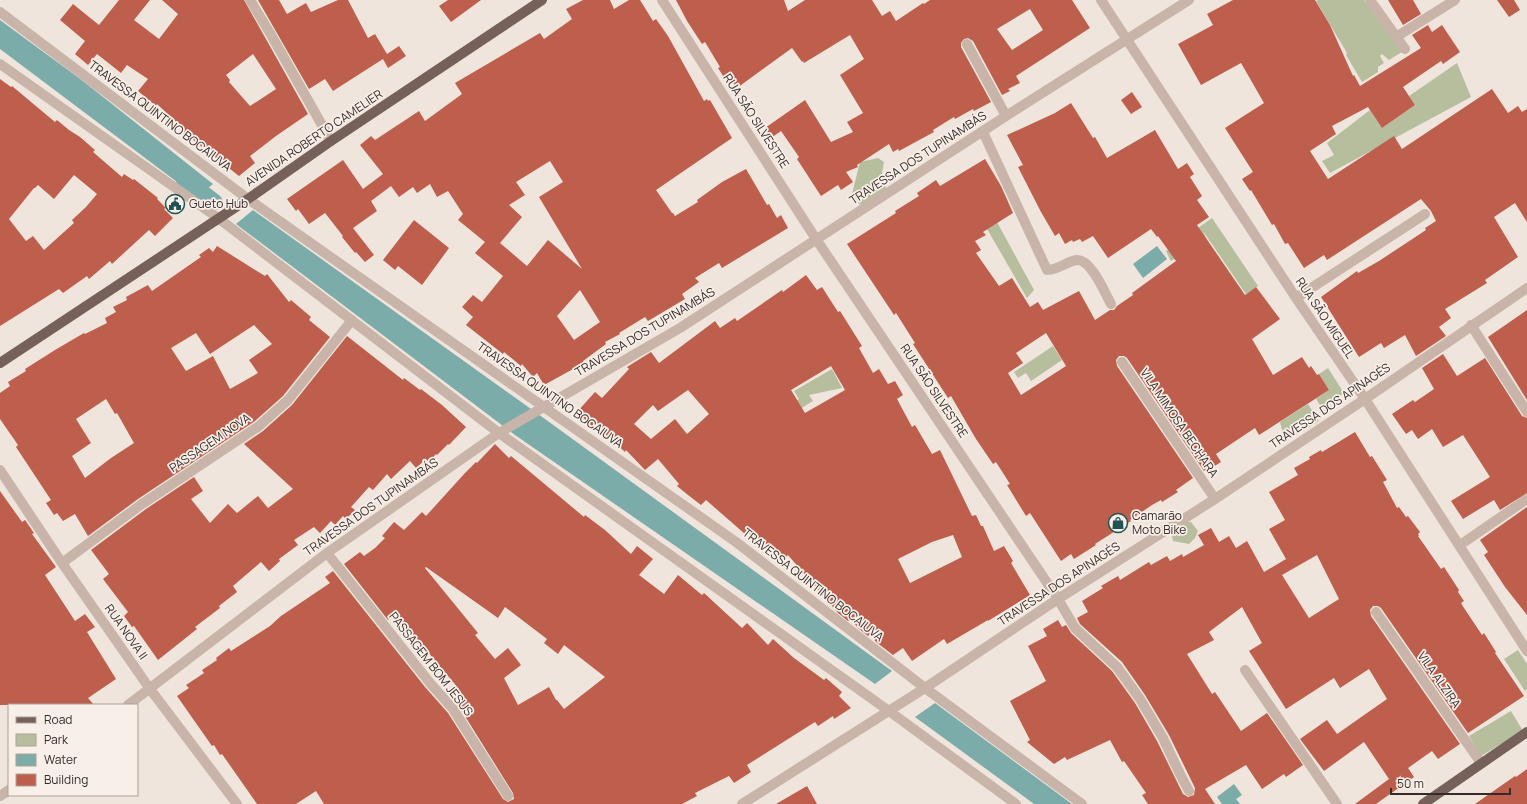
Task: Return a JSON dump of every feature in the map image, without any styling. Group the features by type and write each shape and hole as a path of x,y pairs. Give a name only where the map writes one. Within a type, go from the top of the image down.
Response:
{"main road":[{"name":"AVENIDA ROBERTO CAMELIER","path":"0,363 542,0"},
{"path":"1423,804 1527,732"}],"street":[{"path":"250,0 331,141"},
{"name":"RUA SÃO SILVESTRE","path":"662,0 816,239 1058,599 1075,628 1117,667 1140,700 1163,738 1189,791"},
{"name":"RUA SÃO MIGUEL","path":"1101,0 1296,298 1365,399 1460,545 1527,652"},
{"name":"TRAVESSA DOS TUPINAMBÁS","path":"129,704 150,690 327,553 499,434 544,406 680,328 1006,116 1189,0"},
{"path":"1370,0 1405,49"},
{"path":"1396,37 1455,0"},
{"name":"TRAVESSA QUINTINO BOCAIUVA","path":"0,12 248,198 736,542 925,688 1082,804"},
{"path":"967,44 1006,116"},
{"path":"0,64 218,218 499,434 889,710 1016,804"},
{"path":"983,132 1047,270 1054,270 1077,260 1083,261 1090,266 1111,304"},
{"path":"1296,298 1426,214"},
{"name":"TRAVESSA DOS APINAGÉS","path":"742,804 925,688 1058,599 1215,499 1527,288"},
{"name":"PASSAGEM NOVA","path":"62,563 142,504 259,426 288,400 352,320"},
{"path":"1471,325 1527,412"},
{"name":"VILA MIMOSA BECHARA","path":"1122,362 1215,499"},
{"name":"RUA NOVA II","path":"0,470 150,690 238,804"},
{"path":"1460,545 1527,500"},
{"name":"PASSAGEM BOM JESUS","path":"327,553 453,710 508,796"},
{"name":"VILA ALZIRA","path":"1376,612 1481,763"},
{"path":"1245,670 1337,804"}],"green space":[{"path":"1364,0 1402,52 1389,60 1382,54 1380,56 1384,63 1378,67 1378,72 1362,82 1346,55 1347,53 1316,1"},
{"path":"1457,63 1471,97 1330,173 1322,161 1334,155 1327,143 1370,110 1382,128 1415,105 1409,96"},
{"path":"878,158 884,162 882,179 883,183 891,194 865,206 859,204 852,194 860,162"},
{"path":"957,177 991,211 1034,290 1027,298"},
{"path":"1212,218 1258,286 1246,294 1203,231 1207,240 1171,261 1166,251"},
{"path":"1053,346 1062,360 1031,381 1026,373 1018,378 1014,372"},
{"path":"1328,368 1344,393 1322,408 1316,399 1329,390 1319,374"},
{"path":"832,369 842,388 809,395 813,401 792,414 788,406 799,399 794,391"},
{"path":"1308,404 1319,421 1292,437 1283,434 1280,422"},
{"path":"1181,521 1191,522 1198,531 1195,538 1189,544 1173,541 1171,531"},
{"path":"1518,650 1527,664 1527,689 1525,691 1504,659"},
{"path":"1511,711 1523,731 1481,756 1469,736"}],"water":[{"path":"0,20 83,81 213,184 197,197 0,49"},
{"path":"253,210 545,419 892,671 875,684 515,435 236,224"},
{"path":"1157,246 1167,259 1143,278 1133,264"},
{"path":"935,703 1072,804 1034,804 915,717"},
{"path":"1234,784 1242,795 1236,799 1240,804 1222,804 1217,797"}],"building":[{"path":"119,0 150,0 134,20 159,39 178,14 162,0 244,0 308,114 250,156 255,163 239,176 182,131 184,129 157,104 156,106 138,91 148,79 127,65 121,73 97,54 88,65 75,54 85,41 60,20 73,4 99,25","holes":["253,54 276,89 250,106 229,82 230,80 226,75"]},
{"path":"258,0 279,0 287,14 306,3 311,12 338,0 348,0 368,38 375,34 387,54 399,46 406,56 388,68 383,59 333,91 325,79 309,89"},
{"path":"448,0 481,0 451,22 439,6"},
{"path":"583,0 610,0 614,9 629,0 640,0 653,21 656,19 668,36 704,101 707,99 708,101 710,100 732,138 656,190 675,216 698,202 697,200 722,182 746,169 767,205 769,204 777,218 781,215 788,228 722,268 719,263 695,278 699,282 682,294 685,299 648,321 645,317 605,342 606,344 583,361 584,363 544,385 537,373 533,377 522,364 521,366 504,352 503,354 466,325 473,317 462,307 473,295 482,302 503,276 475,253 485,242 458,220 463,214 448,191 437,197 430,184 417,193 413,187 399,197 391,186 371,201 377,211 353,228 374,255 365,262 356,252 355,253 325,213 309,224 298,209 296,211 287,199 343,160 363,189 383,174 360,145 371,136 375,140 419,111 425,121 462,94 455,83 540,33 544,39 572,19 566,9","holes":["550,161 563,182 539,197 582,269 548,240 527,266 500,243 522,217 509,205 525,195 516,182","580,290 600,322 574,340 557,316"]},
{"path":"676,0 784,0 788,11 805,0 872,0 882,16 890,11 896,21 930,0 1072,0 1090,28 1016,76 1020,83 1008,89 1010,91 1002,95 973,41 968,38 964,39 961,43 961,47 991,102 974,111 973,109 955,119 954,117 933,130 934,132 899,151 898,149 893,152 889,144 857,165 858,167 846,172 853,182 841,190 838,185 821,196 797,159 799,157 781,131 771,138 765,128 805,100 831,142 853,132 847,122 863,113 840,75 864,59 850,35 804,63 792,48 737,88 731,80 727,82 705,42 702,44 687,21","holes":["1030,9 1043,30 1012,50 997,29"]},
{"path":"1233,0 1315,0 1330,25 1353,76 1354,75 1360,86 1421,48 1412,35 1428,25 1432,32 1442,25 1460,52 1443,64 1441,61 1403,87 1415,105 1382,128 1368,107 1332,126 1336,134 1310,151 1328,179 1394,136 1402,149 1492,89 1508,113 1518,106 1522,112 1527,109 1527,222 1515,203 1494,217 1518,257 1485,280 1487,283 1445,309 1451,318 1439,327 1446,336 1416,356 1405,335 1384,348 1381,343 1359,357 1321,297 1357,271 1358,273 1379,261 1426,230 1425,228 1436,221 1431,211 1421,199 1327,260 1324,255 1304,268 1288,243 1285,244 1274,224 1272,225 1251,190 1250,191 1242,179 1253,172 1225,128 1264,103 1241,63 1201,85 1178,44 1213,25 1207,14"},
{"path":"1388,0 1413,0 1421,14 1403,25"},
{"path":"1497,0 1514,0 1520,10 1509,17"},
{"path":"0,79 11,87 12,86 55,122 57,120 80,137 95,150 93,152 122,177 124,174 133,180 134,179 158,198 157,199 166,208 164,209 173,218 155,236 149,230 112,264 110,261 89,279 87,276 63,293 59,289 0,326","holes":["74,175 97,194 72,220 74,223 44,250 33,236 26,241 9,219 38,185 54,199"]},
{"path":"1132,92 1142,107 1131,114 1121,100"},
{"path":"1071,103 1093,138 1095,137 1107,158 1155,130 1178,169 1187,163 1194,174 1190,177 1202,196 1197,200 1209,217 1197,225 1245,295 1256,287 1280,319 1252,339 1273,375 1302,357 1309,368 1311,366 1317,375 1319,374 1329,390 1259,435 1255,428 1216,454 1221,462 1204,471 1127,358 1124,356 1119,356 1116,360 1117,366 1193,478 1176,490 1178,492 1162,502 1161,500 1152,505 1130,520 1131,521 1074,559 1071,554 1061,561 1030,513 1026,516 1007,485 1010,484 996,462 993,464 976,439 951,396 948,398 913,344 915,343 896,313 894,315 847,244 896,213 895,211 919,196 917,193 936,180 940,186 985,159 1001,186 1013,213 983,232 986,235 975,241 981,250 976,253 999,286 1012,278 1030,307 1038,302 1043,310 1079,291 1095,320 1110,310 1114,310 1117,306 1133,295 1132,293 1176,261 1158,236 1157,237 1151,229 1108,258 1093,236 1082,242 1080,239 1073,242 1072,240 1065,244 1059,233 1055,236 1018,167 1023,165 1007,135 1055,113","holes":["1046,333 1066,366 1021,395 1008,373 1023,363 1016,353"]},
{"path":"414,220 449,248 422,285 398,266 395,270 383,260"},
{"path":"217,246 265,276 267,274 289,302 291,300 311,317 309,320 330,337 283,396 255,421 138,499 88,536 75,514 63,521 57,513 54,515 46,503 51,500 16,447 18,445 0,419 0,393 10,386 8,382 26,371 25,369 84,333 85,334 107,323 105,318 116,312 113,307 127,300 126,297 148,285 152,291 201,257 199,255 209,248 213,252","holes":["254,325 272,344 249,360 258,373 230,389 213,356 186,371 171,348 196,333 210,354","106,399 115,414 117,413 134,443 85,478 72,456 91,443 76,419"]},
{"path":"806,275 817,290 822,287 838,312 840,311 862,346 859,348 873,373 879,369 888,384 895,381 903,395 897,399 912,427 915,425 932,454 940,450 972,516 976,515 981,526 983,526 994,551 1004,546 1013,561 1011,563 1030,595 947,644 944,639 912,661 903,648 893,655 876,642 870,634 868,636 858,628 851,619 848,621 838,613 788,555 779,563 747,532 745,534 706,500 701,505 677,486 679,484 658,459 645,470 626,450 625,452 595,425 593,427 577,412 595,392 602,398 629,369 627,367 651,352 659,363 715,321 720,328 735,318 737,321 782,290 783,292","holes":["831,366 845,390 805,413 791,390","688,390 709,414 687,434 675,419 651,439 634,424 653,405 658,411","953,535 962,557 910,583 898,559 932,542"]},
{"path":"1527,310 1527,400 1488,337"},
{"path":"347,336 403,380 404,378 442,405 466,427 449,445 448,444 437,455 436,454 429,462 426,459 416,468 410,461 391,479 387,474 373,490 369,487 351,507 355,510 346,519 343,516 335,525 331,521 320,533 314,527 294,540 298,545 279,559 280,561 269,571 261,562 233,586 237,592 219,606 220,608 195,627 197,629 158,660 134,626 132,627 124,616 128,612 103,579 109,574 91,550 146,509 194,477 203,491 191,499 210,523 228,504 237,513 258,496 268,508 293,489 244,444 263,431 292,405"},
{"path":"1443,354 1457,376 1485,358 1522,416 1527,418 1527,493 1500,510 1494,500 1463,519 1451,501 1490,477 1463,435 1443,447 1432,429 1418,439 1412,430 1406,434 1392,414 1413,400 1415,402 1434,389 1422,368"},
{"path":"1355,432 1370,457 1372,456 1387,480 1383,482 1397,508 1399,507 1406,517 1408,516 1420,532 1418,536 1441,569 1444,567 1459,590 1458,592 1464,601 1461,603 1464,608 1482,635 1484,633 1496,652 1495,653 1524,696 1468,733 1381,608 1378,606 1373,606 1370,610 1371,616 1460,744 1438,759 1432,751 1408,768 1414,777 1376,804 1355,804 1389,779 1364,742 1324,771 1300,739 1327,720 1337,734 1387,699 1369,669 1340,688 1334,678 1286,709 1249,651 1262,643 1242,607 1209,632 1214,640 1187,654 1212,694 1215,692 1241,731 1267,713 1303,765 1286,777 1284,774 1262,789 1246,765 1205,789 1215,804 1148,804 1142,795 1146,793 1124,761 1122,762 1110,740 1067,760 1065,757 1054,764 1027,742 1030,740 1010,701 1046,681 1028,646 1047,636 1043,629 1058,620 1062,627 1066,625 1071,633 1112,671 1135,703 1157,741 1183,794 1188,797 1194,795 1195,788 1169,735 1145,695 1122,662 1080,624 1077,618 1088,612 1082,601 1103,588 1101,586 1118,576 1120,580 1149,562 1151,565 1167,556 1170,561 1182,554 1183,557 1204,545 1198,535 1211,528 1219,542 1229,536 1236,548 1247,541 1264,572 1286,559 1269,529 1285,520 1269,492 1298,475 1294,468 1310,459 1309,457 1321,450 1322,452","holes":["1317,555 1339,599 1309,618 1282,575"]},
{"path":"495,444 509,458 511,456 584,517 585,515 605,530 631,554 637,546 653,559 639,575 664,594 678,575 702,595 704,593 742,628 747,623 768,645 773,639 794,658 824,680 826,678 842,692 839,696 851,708 834,719 833,716 818,726 815,722 747,765 751,772 734,783 729,776 695,793 697,796 682,804 324,804 316,791 296,804 257,804 222,754 220,755 214,745 212,746 177,696 189,688 186,685 204,673 202,670 217,660 216,658 229,648 231,651 270,626 281,616 330,583 325,577 333,571 425,687 448,713 503,799 508,802 514,799 513,793 458,705 450,695 459,689 396,614 388,620 344,564 360,552 364,556 375,548 385,538 382,536 394,522 404,530 422,512 426,516 465,473 476,462 477,463","holes":["426,567 498,618 505,607 547,639 544,643 558,654 564,645 605,677 564,709 556,700 549,687 518,705 504,678 521,665 508,648 495,659 475,635 478,633 425,568"]},
{"path":"0,491 22,522 25,520 34,533 32,534 56,567 45,575 75,621 85,614 95,627 87,632 116,679 88,698 93,704 0,705"},
{"path":"1527,507 1527,615 1505,587 1484,555 1488,552 1480,540"},
{"path":"1527,769 1527,804 1475,804 1515,776 1516,777"},
{"path":"807,786 817,804 776,804"}],"waterway":[{"path":"184,179 214,202"}],"place":[{"name":"Gueto Hub","path":"175,204"},
{"name":"Camarão Moto Bike","path":"1118,523"}]}
